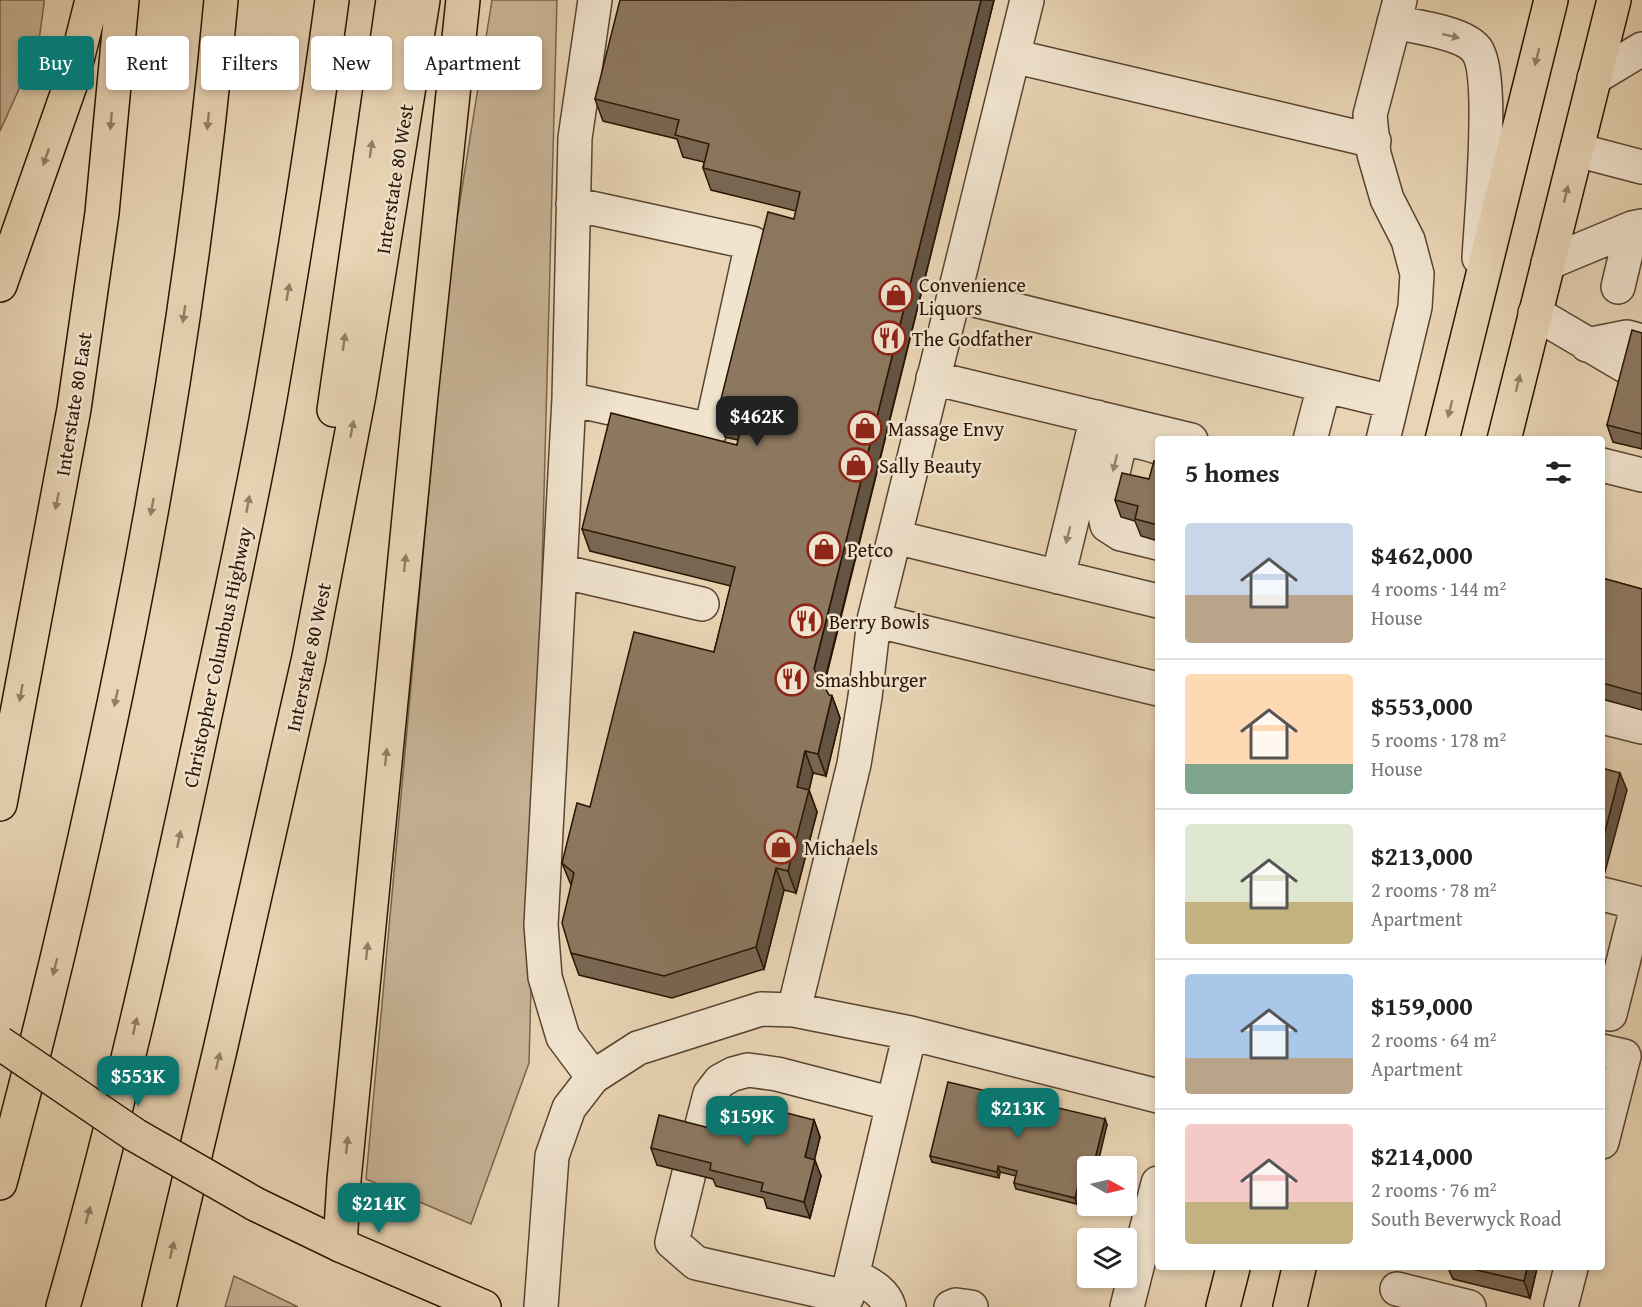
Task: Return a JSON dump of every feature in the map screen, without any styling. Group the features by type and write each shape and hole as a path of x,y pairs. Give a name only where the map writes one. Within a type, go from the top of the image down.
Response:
{"main road":[{"path":"0,285 72,80 92,0"},
{"name":"Interstate 80 East","path":"0,804 74,409 102,213 122,0"},
{"path":"0,1183 69,910 127,647 171,402 194,250 220,0"},
{"name":"Christopher Columbus Highway","path":"63,1307 122,1084 159,929 219,652 269,401 309,164 332,0"},
{"path":"241,959 334,406 393,0"},
{"name":"Interstate 80 West","path":"159,1307 241,959 311,646 359,395 423,0"},
{"path":"340,1245 345,1168 420,406 463,0"},
{"path":"1443,436 1551,0"},
{"path":"1505,436 1614,0"},
{"path":"0,1043 135,1135 255,1204 340,1245 484,1307"},
{"path":"1222,1307 1232,1270"},
{"path":"1290,1307 1299,1270"}],"street":[{"path":"593,1077 563,1038 545,977 541,925 568,399 575,138 595,0"},
{"path":"794,1010 854,764 874,620 1027,0"},
{"path":"1384,436 1415,307 1418,274 1408,240 1388,199 1374,154 1370,115 1397,11 1462,38 1476,50 1483,74 1486,136 1476,304"},
{"path":"1594,78 1642,49"},
{"path":"1013,56 1374,141"},
{"path":"1577,150 1642,167"},
{"path":"568,399 711,430 752,243 573,204"},
{"path":"1548,263 1637,227"},
{"path":"1618,286 1637,227"},
{"path":"954,295 1392,402"},
{"path":"1535,313 1587,345 1627,337 1637,356"},
{"path":"933,378 1175,436"},
{"path":"1311,436 1324,386"},
{"path":"1058,577 1097,417"},
{"path":"1155,446 1134,441 1126,442 1119,447 1104,511 1107,525 1121,534 1155,542"},
{"path":"1605,466 1642,475"},
{"path":"895,537 1155,600"},
{"path":"560,571 702,604"},
{"path":"874,620 1155,688"},
{"path":"1605,718 1642,727"},
{"path":"1605,895 1638,903 1610,1014 1605,1013"},
{"path":"541,1307 552,1156 568,1108 593,1077 638,1048 761,1009 794,1010 910,1034 1155,1095"},
{"path":"690,1173 672,1242 696,1263 847,1297 910,1034"},
{"path":"1605,1052 1624,1056 1605,1130"},
{"path":"698,1140 710,1095 720,1081 748,1070 777,1074 893,1104"},
{"path":"1127,1307 1155,1195"},
{"path":"1561,1307 1570,1270"},
{"path":"853,1275 881,1293 887,1299 889,1307"},
{"path":"1397,1288 1469,1307"},
{"path":"951,1307 956,1305 970,1307"}],"shaded area":[{"path":"0,0 44,0 40,36 18,36 19,90 0,131"},
{"path":"492,0 557,0 529,1063 471,1224 366,1179 449,270 478,90 542,90 542,36 486,36"},
{"path":"234,1276 298,1307 225,1307"}],"building":[{"path":"620,0 981,0 814,669 829,695 832,696 818,754 805,751 797,787 809,790 788,871 776,868 756,947 664,976 571,953 562,923 574,873 562,863 577,803 590,807 634,632 714,652 735,567 582,529 611,413 737,445 742,421 717,415 768,212 794,219 800,192 703,168 709,144 675,135 679,120 595,99"},
{"path":"1632,330 1642,333 1642,434 1607,425"},
{"path":"1155,461 1155,524 1135,519 1138,506 1115,500 1122,473 1149,479"},
{"path":"1605,579 1642,589 1642,694 1605,684"},
{"path":"1605,769 1620,773 1605,831"},
{"path":"948,1082 1105,1119 1096,1156 1077,1156 1075,1198 1014,1183 1017,1171 998,1166 997,1172 930,1156"},
{"path":"729,1098 814,1120 805,1157 815,1160 804,1202 761,1191 763,1183 710,1170 711,1163 651,1148 659,1115 721,1131"},
{"path":"1477,1270 1527,1270 1524,1281"}],"place":[{"name":"Convenience Liquors","path":"896,295"},
{"name":"The Godfather","path":"889,338"},
{"name":"Massage Envy","path":"865,428"},
{"name":"Sally Beauty","path":"856,465"},
{"name":"Petco","path":"824,549"},
{"name":"Berry Bowls","path":"806,621"},
{"name":"Smashburger","path":"792,679"},
{"name":"Michaels","path":"781,847"}]}
